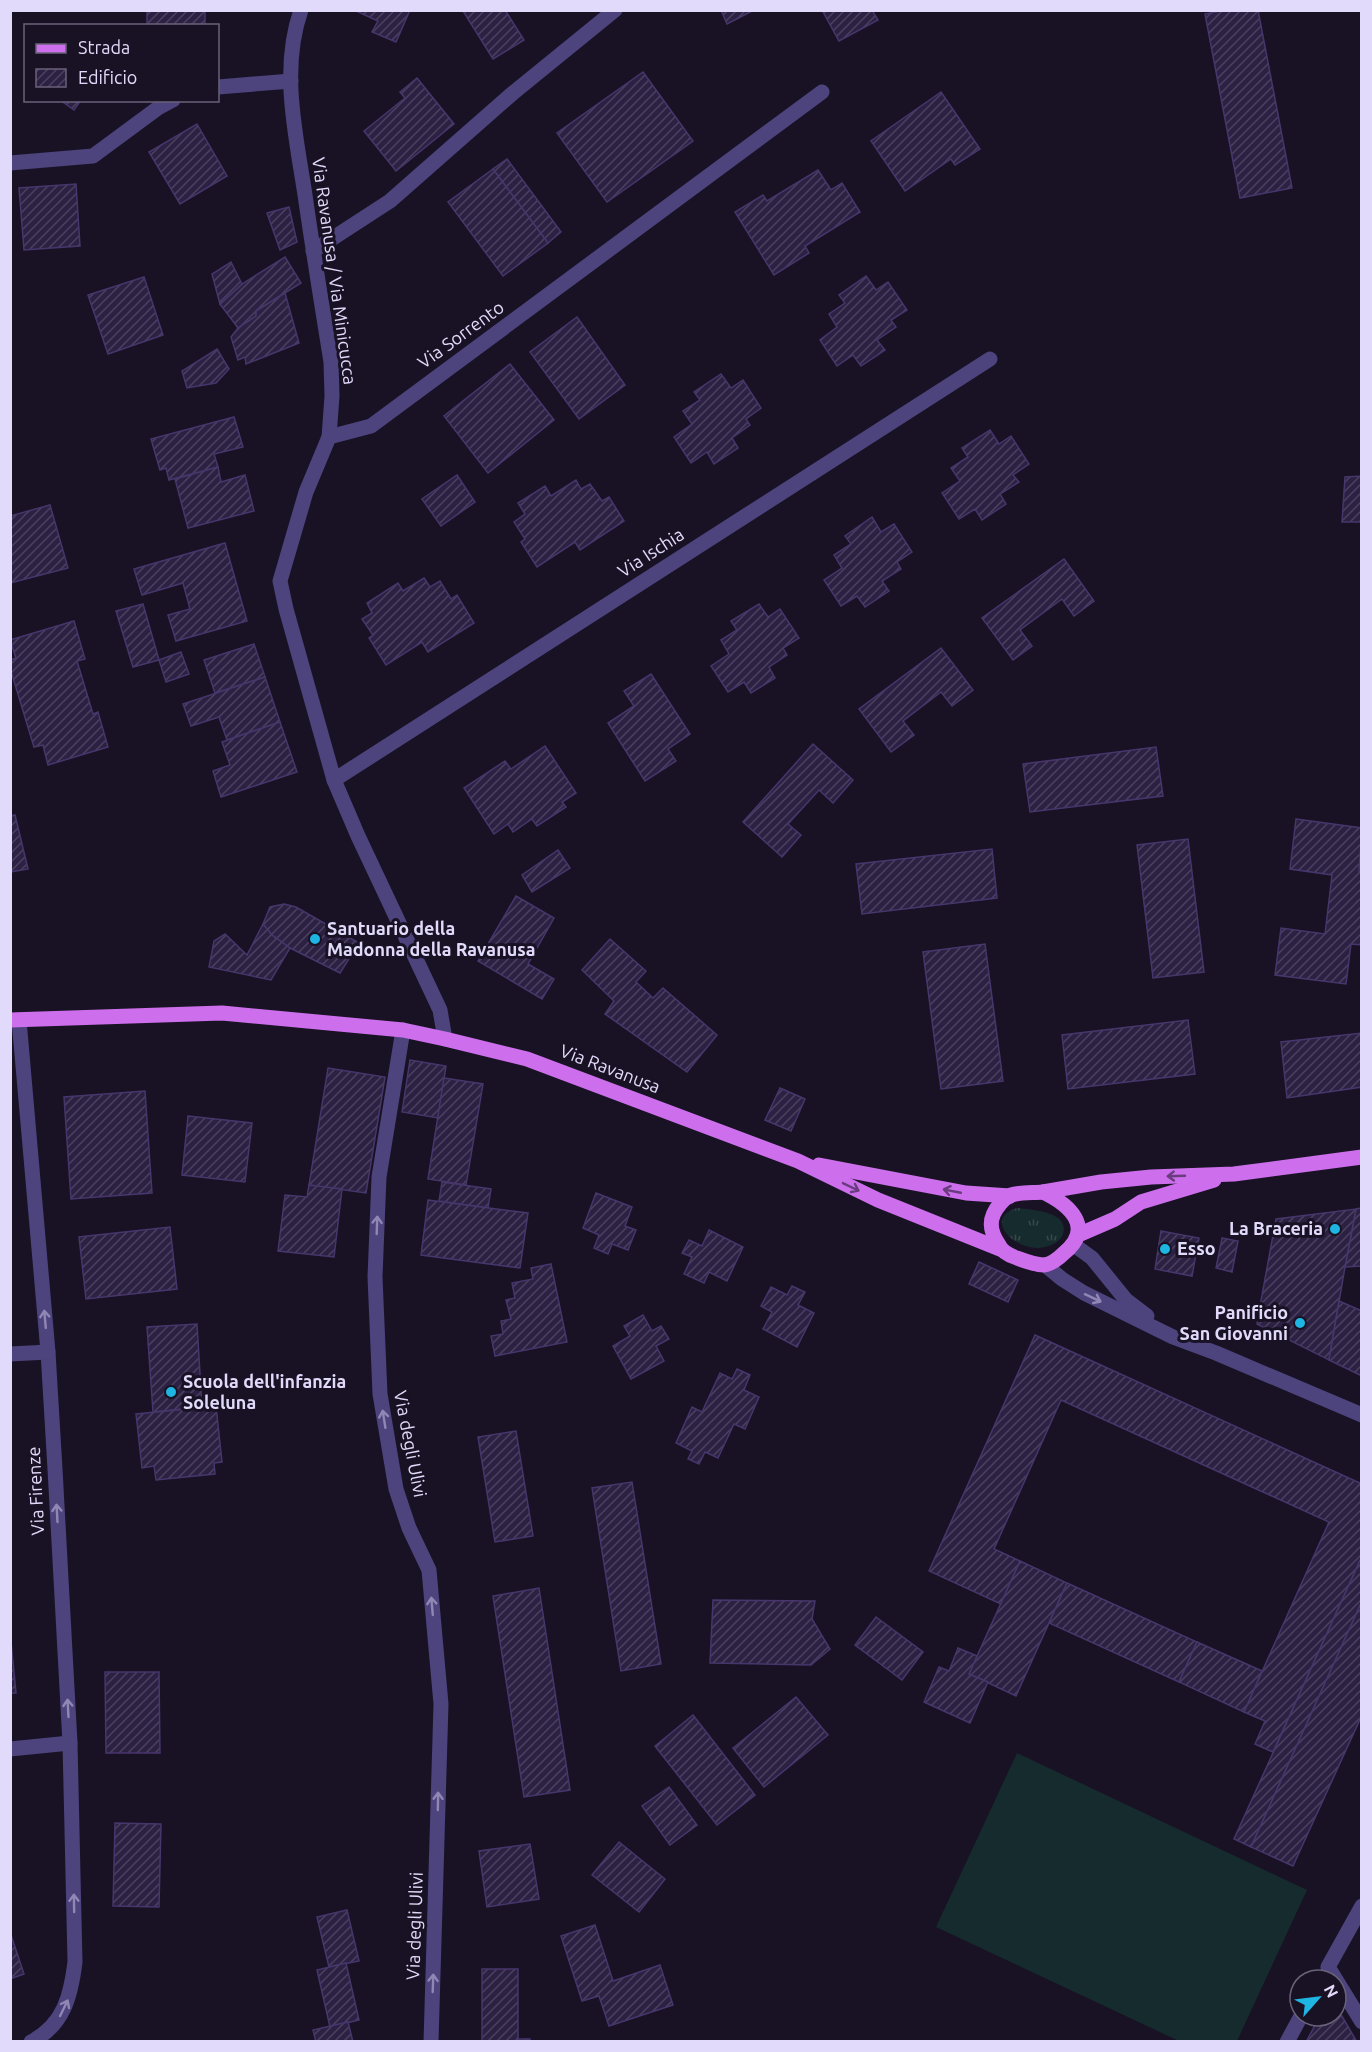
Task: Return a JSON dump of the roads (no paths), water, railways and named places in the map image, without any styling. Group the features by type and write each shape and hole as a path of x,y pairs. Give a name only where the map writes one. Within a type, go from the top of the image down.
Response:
{"main road":[{"name":"Via Ravanusa","path":"15,1020 222,1012 403,1030 527,1059 798,1161"},
{"path":"798,1161 966,1193 1010,1196 1101,1182 1151,1177 1234,1174 1362,1157"},
{"path":"798,1161 878,1200 1000,1249 1012,1256 1045,1265 1056,1260 1076,1240 1141,1202 1234,1174"},
{"path":"1043,1192 1060,1200 1071,1210 1077,1220 1076,1240"},
{"path":"1000,1249 991,1232 993,1212 1010,1196"}],"street":[{"name":"Via Ravanusa / Via Minicucca","path":"301,10 290,56 291,81 296,133 331,362 332,396 329,437 306,492 280,580 334,780 440,1010 445,1039"},
{"path":"314,251 390,201 513,93 615,10"},
{"path":"219,87 291,81"},
{"name":"Via Sorrento","path":"329,437 370,426 822,92"},
{"path":"10,163 93,156 169,102"},
{"name":"Via Ischia","path":"334,780 990,359"},
{"name":"Via Firenze","path":"15,1020 48,1352 70,1743 75,1962 70,1994 58,2020 41,2037 31,2042"},
{"name":"Via degli Ulivi","path":"403,1030 379,1177 375,1277 380,1395 396,1489 408,1528 429,1570 441,1704 431,2042"},
{"path":"1076,1240 1126,1300 1173,1337"},
{"path":"1045,1265 1062,1280 1084,1293 1173,1337 1362,1415"},
{"path":"10,1354 48,1352"},
{"path":"10,1749 70,1743"},
{"path":"1328,1968 1362,1906"},
{"path":"1348,2003 1362,2022"},
{"path":"1287,2042 1295,2028"}],"place":[{"name":"Santuario della Madonna della Ravanusa","path":"315,939"},
{"name":"La Braceria","path":"1335,1229"},
{"name":"Esso","path":"1165,1249"},
{"name":"Panificio San Giovanni","path":"1300,1323"},
{"name":"Scuola dell'infanzia Soleluna","path":"171,1392"}]}
